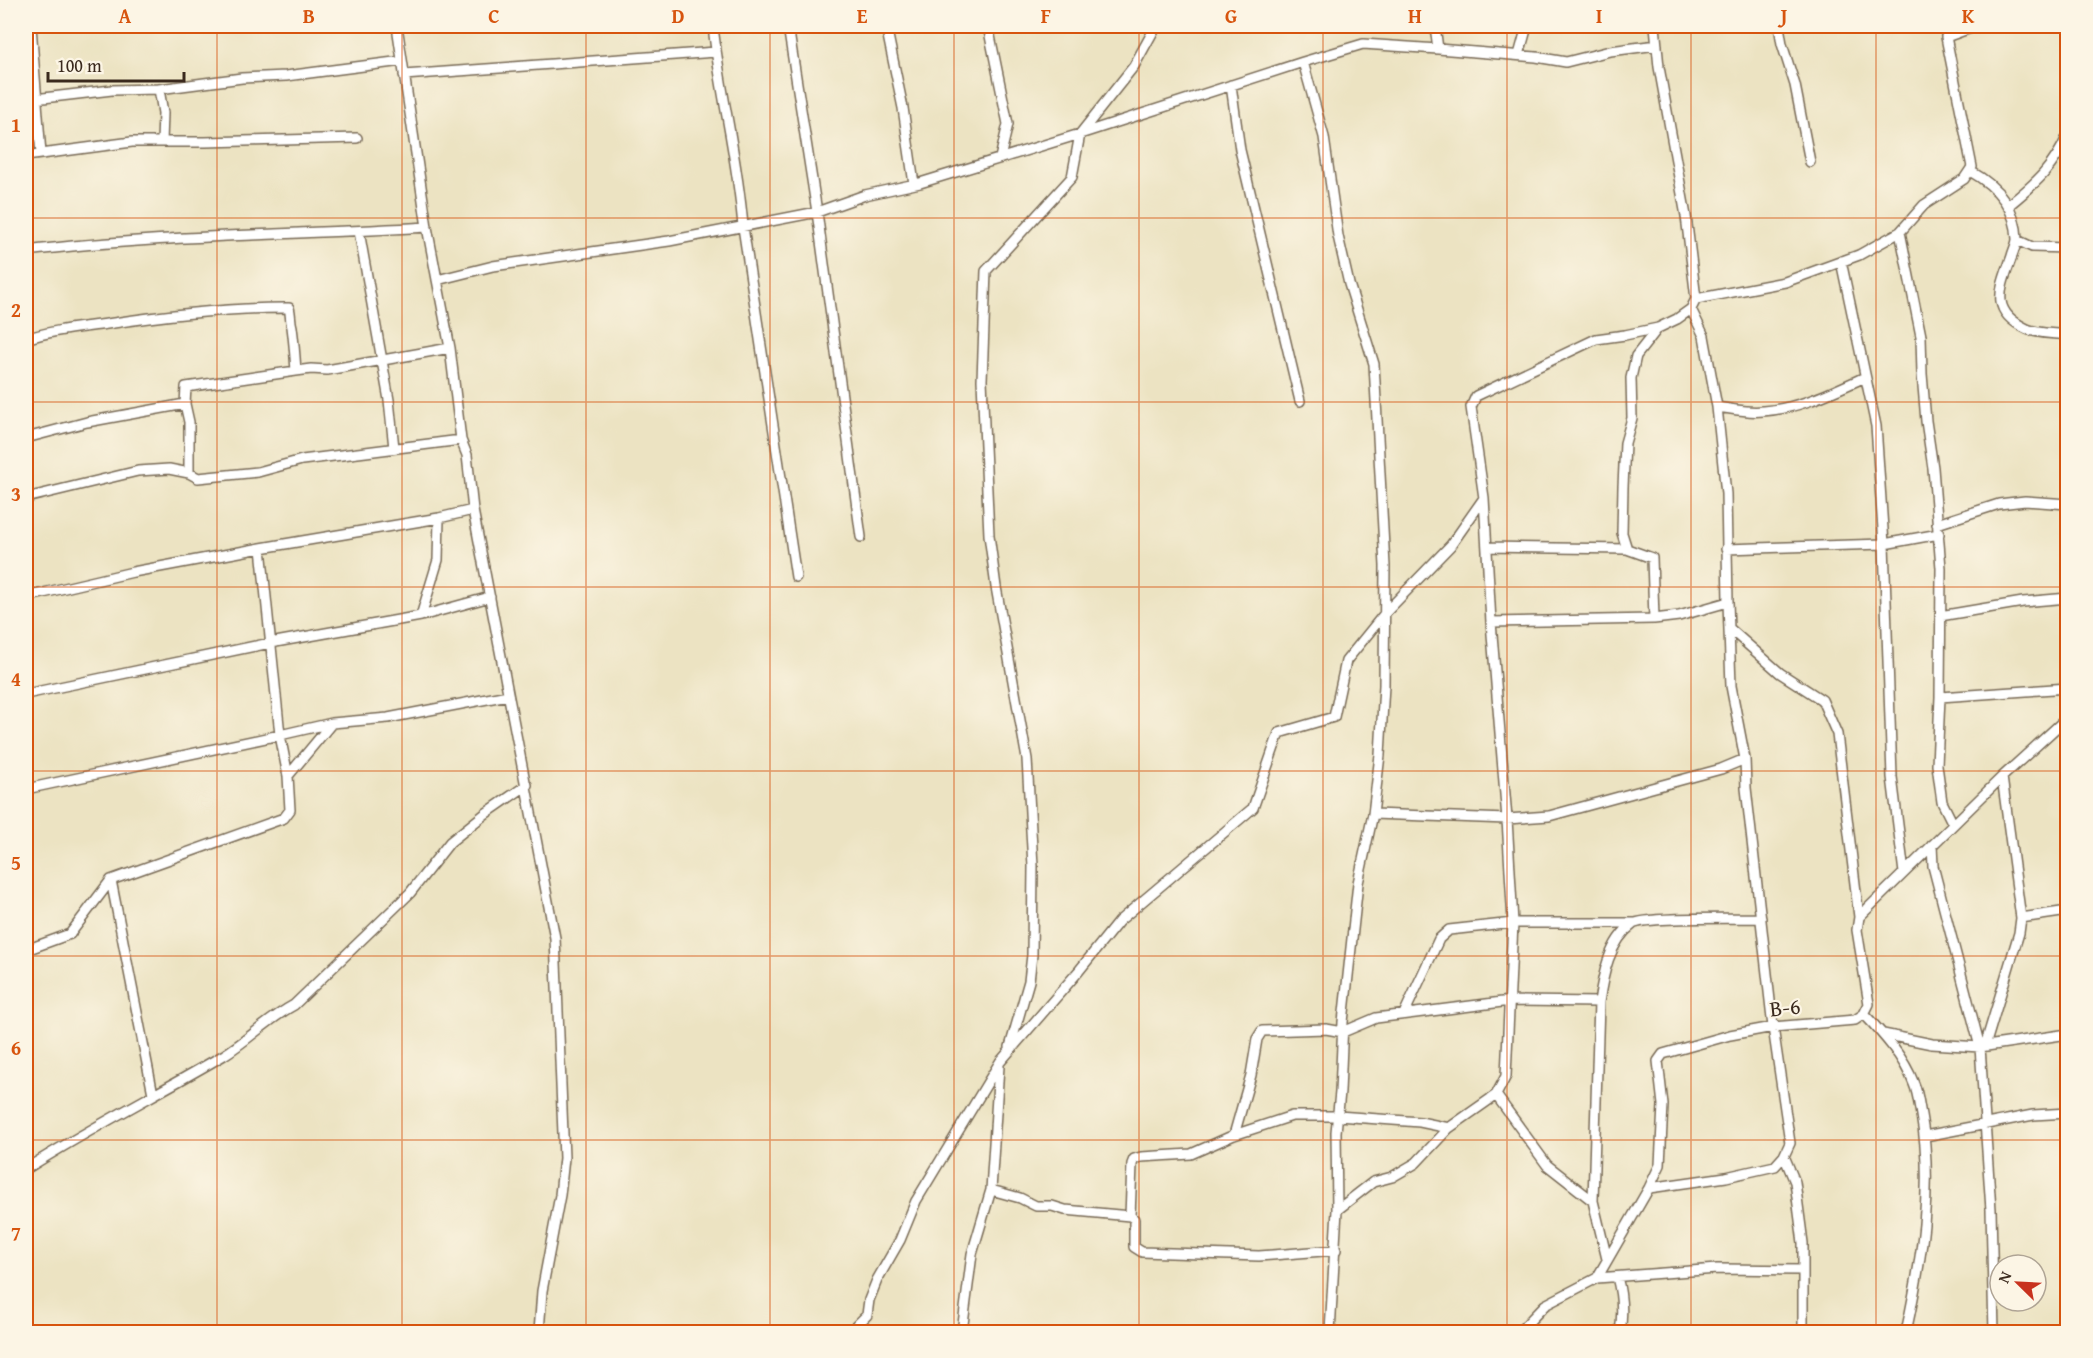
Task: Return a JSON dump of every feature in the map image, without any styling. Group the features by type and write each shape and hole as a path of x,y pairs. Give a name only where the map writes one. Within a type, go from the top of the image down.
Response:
{"street":[{"path":"30,26 41,154"},
{"path":"398,26 427,227 450,348 461,440 467,455 473,510 555,938 564,1158 560,1196 542,1291 539,1332"},
{"path":"713,26 796,577"},
{"path":"788,26 817,212 861,537"},
{"path":"886,26 903,108 914,184"},
{"path":"988,26 1008,124 1000,158"},
{"path":"1009,1052 1029,981 1032,955 1033,866 1027,759 988,535 982,380 986,271 1072,177 1080,134 1134,66 1156,26"},
{"path":"1435,26 1438,49"},
{"path":"1519,56 1527,26"},
{"path":"1337,1210 1373,1182 1392,1177 1416,1163 1449,1128 1496,1095 1506,1076 1513,923 1508,819 1491,622 1484,498 1470,407 1476,396 1596,339 1625,336 1658,328 1677,320 1691,309 1696,299 1686,216 1655,26"},
{"path":"1779,26 1782,44 1795,85 1810,162"},
{"path":"1696,299 1785,282 1859,255 1900,232 1924,206 1964,179 1972,167 1946,38 1976,26"},
{"path":"437,280 493,266 669,241 817,212 865,195 914,184 1080,134 1363,44 1519,56 1566,62 1610,51 1657,45"},
{"path":"404,75 716,52"},
{"path":"26,100 112,90 159,89 242,78 286,76 402,61"},
{"path":"1303,62 1324,137 1338,236 1349,284 1374,364 1383,507 1384,685 1380,755 1373,814 1358,883 1343,1032 1338,1116 1336,1250 1330,1332"},
{"path":"1231,85 1240,150 1300,401"},
{"path":"159,89 163,113 162,142"},
{"path":"2009,205 2034,184 2059,155 2067,135"},
{"path":"26,156 132,142 357,138"},
{"path":"1970,171 1985,180 2009,205 2017,240 2000,292 2000,303 2005,315 2028,330 2067,335"},
{"path":"26,252 93,243 184,237 427,227"},
{"path":"359,231 389,400 394,448"},
{"path":"1900,232 1922,336 1925,410 1933,468 1941,568 1940,697 1937,725 1938,784 1942,802 1953,824"},
{"path":"2017,240 2032,247 2067,248"},
{"path":"1841,261 1876,426 1884,544 1892,777 1904,873"},
{"path":"26,339 44,333 147,318 246,308 289,308 296,345 296,371"},
{"path":"1649,1188 1726,1177 1775,1166 1784,1156 1790,1143 1773,1026 1746,788 1745,759 1731,686 1726,494 1717,407 1704,336 1691,309"},
{"path":"1627,549 1622,533 1622,507 1625,443 1632,418 1631,378 1636,356 1658,328"},
{"path":"189,473 186,387 311,369 327,370 450,348"},
{"path":"1717,407 1760,412 1779,410 1832,392 1865,377"},
{"path":"26,438 87,422 186,404"},
{"path":"26,498 138,471 169,469 189,473 198,478 258,472 302,460 461,440"},
{"path":"850,1332 867,1315 869,1300 877,1280 900,1240 916,1201 1000,1062 1119,921 1253,808 1279,733 1334,717 1346,661 1384,613 1451,545 1484,498"},
{"path":"1726,549 1884,544 1938,529 1999,504 2025,501 2067,504"},
{"path":"26,597 133,572 473,510"},
{"path":"421,616 438,560 439,518"},
{"path":"1488,547 1627,549 1652,558 1654,619"},
{"path":"26,950 70,934 111,880 284,818 291,810 288,776 279,735 261,548"},
{"path":"26,694 270,643 421,616 490,597"},
{"path":"1940,616 2023,602 2067,598"},
{"path":"1491,622 1654,619 1678,616 1728,602"},
{"path":"1729,628 1780,673 1822,700 1832,718 1837,734 1859,917 1857,930 1869,1004 1864,1014 1883,1034 1906,1067 1915,1085 1925,1136 1923,1246 1906,1332"},
{"path":"1940,697 2067,688"},
{"path":"26,789 332,723 388,718 508,695"},
{"path":"1859,917 1953,824 2067,717"},
{"path":"288,776 332,723"},
{"path":"1373,814 1508,819 1549,816 1721,769 1745,759"},
{"path":"1983,1047 2019,933 2021,918 2002,777"},
{"path":"26,1169 227,1053 276,1014 294,1005 410,893 450,842 526,785"},
{"path":"1932,845 1934,866 1983,1047 1994,1332"},
{"path":"111,880 153,1094"},
{"path":"2021,918 2067,911"},
{"path":"1404,1014 1439,939 1449,930 1513,923 1634,923 1654,920 1761,918"},
{"path":"1607,1259 1593,1201 1599,1002 1604,970 1620,938 1634,923"},
{"path":"1234,1136 1251,1075 1259,1034 1266,1031 1326,1029 1343,1032 1376,1018 1509,1001 1599,1002"},
{"name":"B-6","path":"1597,1278 1660,1165 1663,1105 1658,1061 1663,1054 1730,1035 1773,1026 1855,1020 1864,1014"},
{"path":"1883,1034 1932,1044 1983,1047 2067,1034"},
{"path":"962,1332 972,1254 992,1190 1000,1062"},
{"path":"1496,1095 1547,1165 1593,1201"},
{"path":"1925,1136 2033,1115 2067,1113"},
{"path":"1130,1216 1134,1159 1141,1157 1191,1154 1292,1116 1338,1116 1420,1122 1449,1128"},
{"path":"1784,1156 1795,1182 1803,1243 1803,1332"},
{"path":"992,1190 1020,1198 1036,1206 1130,1216 1134,1219 1134,1247 1142,1252 1259,1256 1336,1250"},
{"path":"1519,1332 1545,1305 1597,1278 1717,1269 1803,1270"},
{"path":"1617,1277 1622,1321 1620,1332"}]}
